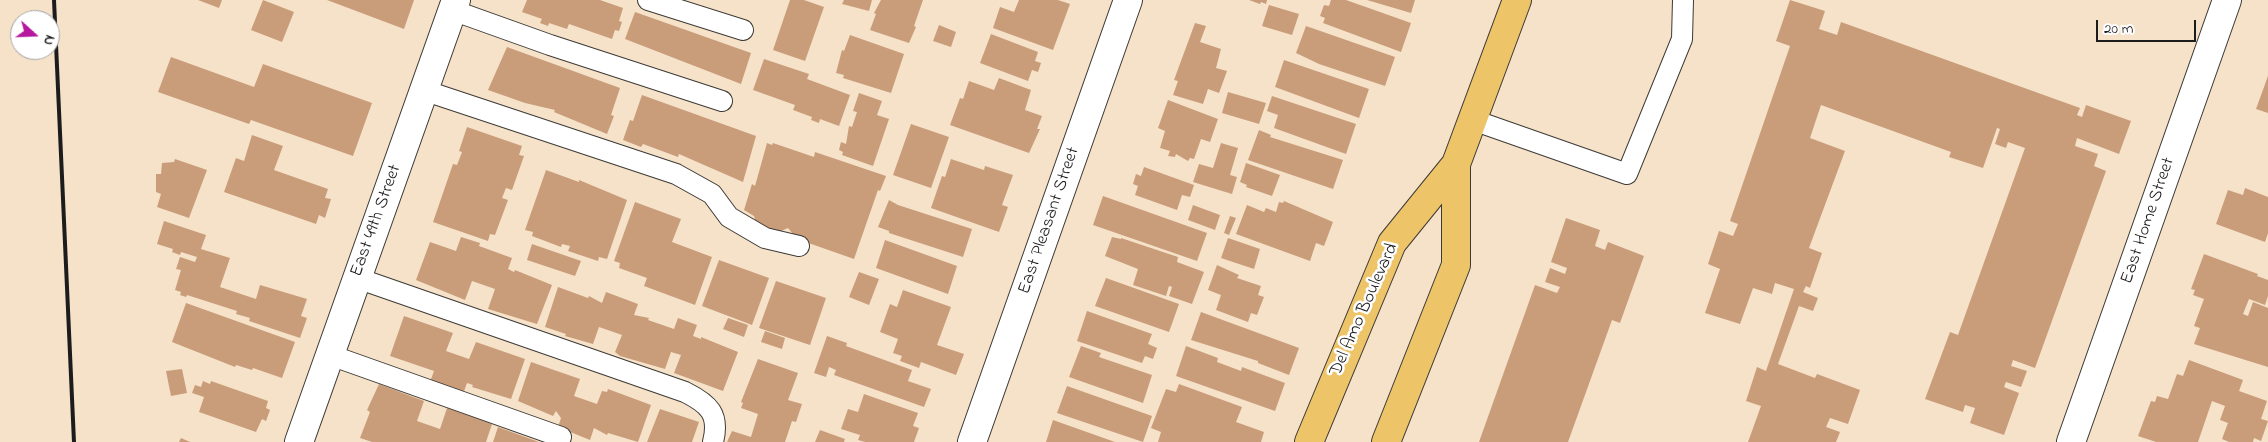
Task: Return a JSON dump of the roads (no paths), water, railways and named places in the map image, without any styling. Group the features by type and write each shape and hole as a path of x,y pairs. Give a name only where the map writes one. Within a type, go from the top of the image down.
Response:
{"main road":[{"name":"Del Amo Boulevard","path":"1309,442 1392,243 1456,164 1517,0"},
{"name":"Del Amo Boulevard","path":"1386,442 1456,265 1456,164"}],"street":[{"name":"East Pleasant Street","path":"972,442 1128,0"},
{"name":"East Home Street","path":"2072,442 2228,0"},
{"name":"East 49th Street","path":"299,442 454,5"}],"lane":[{"path":"648,0 743,30"},
{"path":"1473,120 1627,174 1682,39 1683,0"},
{"path":"454,5 550,45 722,101"},
{"path":"423,90 676,174 712,194 729,217 765,238 799,246"},
{"path":"357,278 685,392 710,407 714,418 713,442"},
{"path":"330,355 561,437"}],"railway":[{"path":"54,0 74,442"}]}
